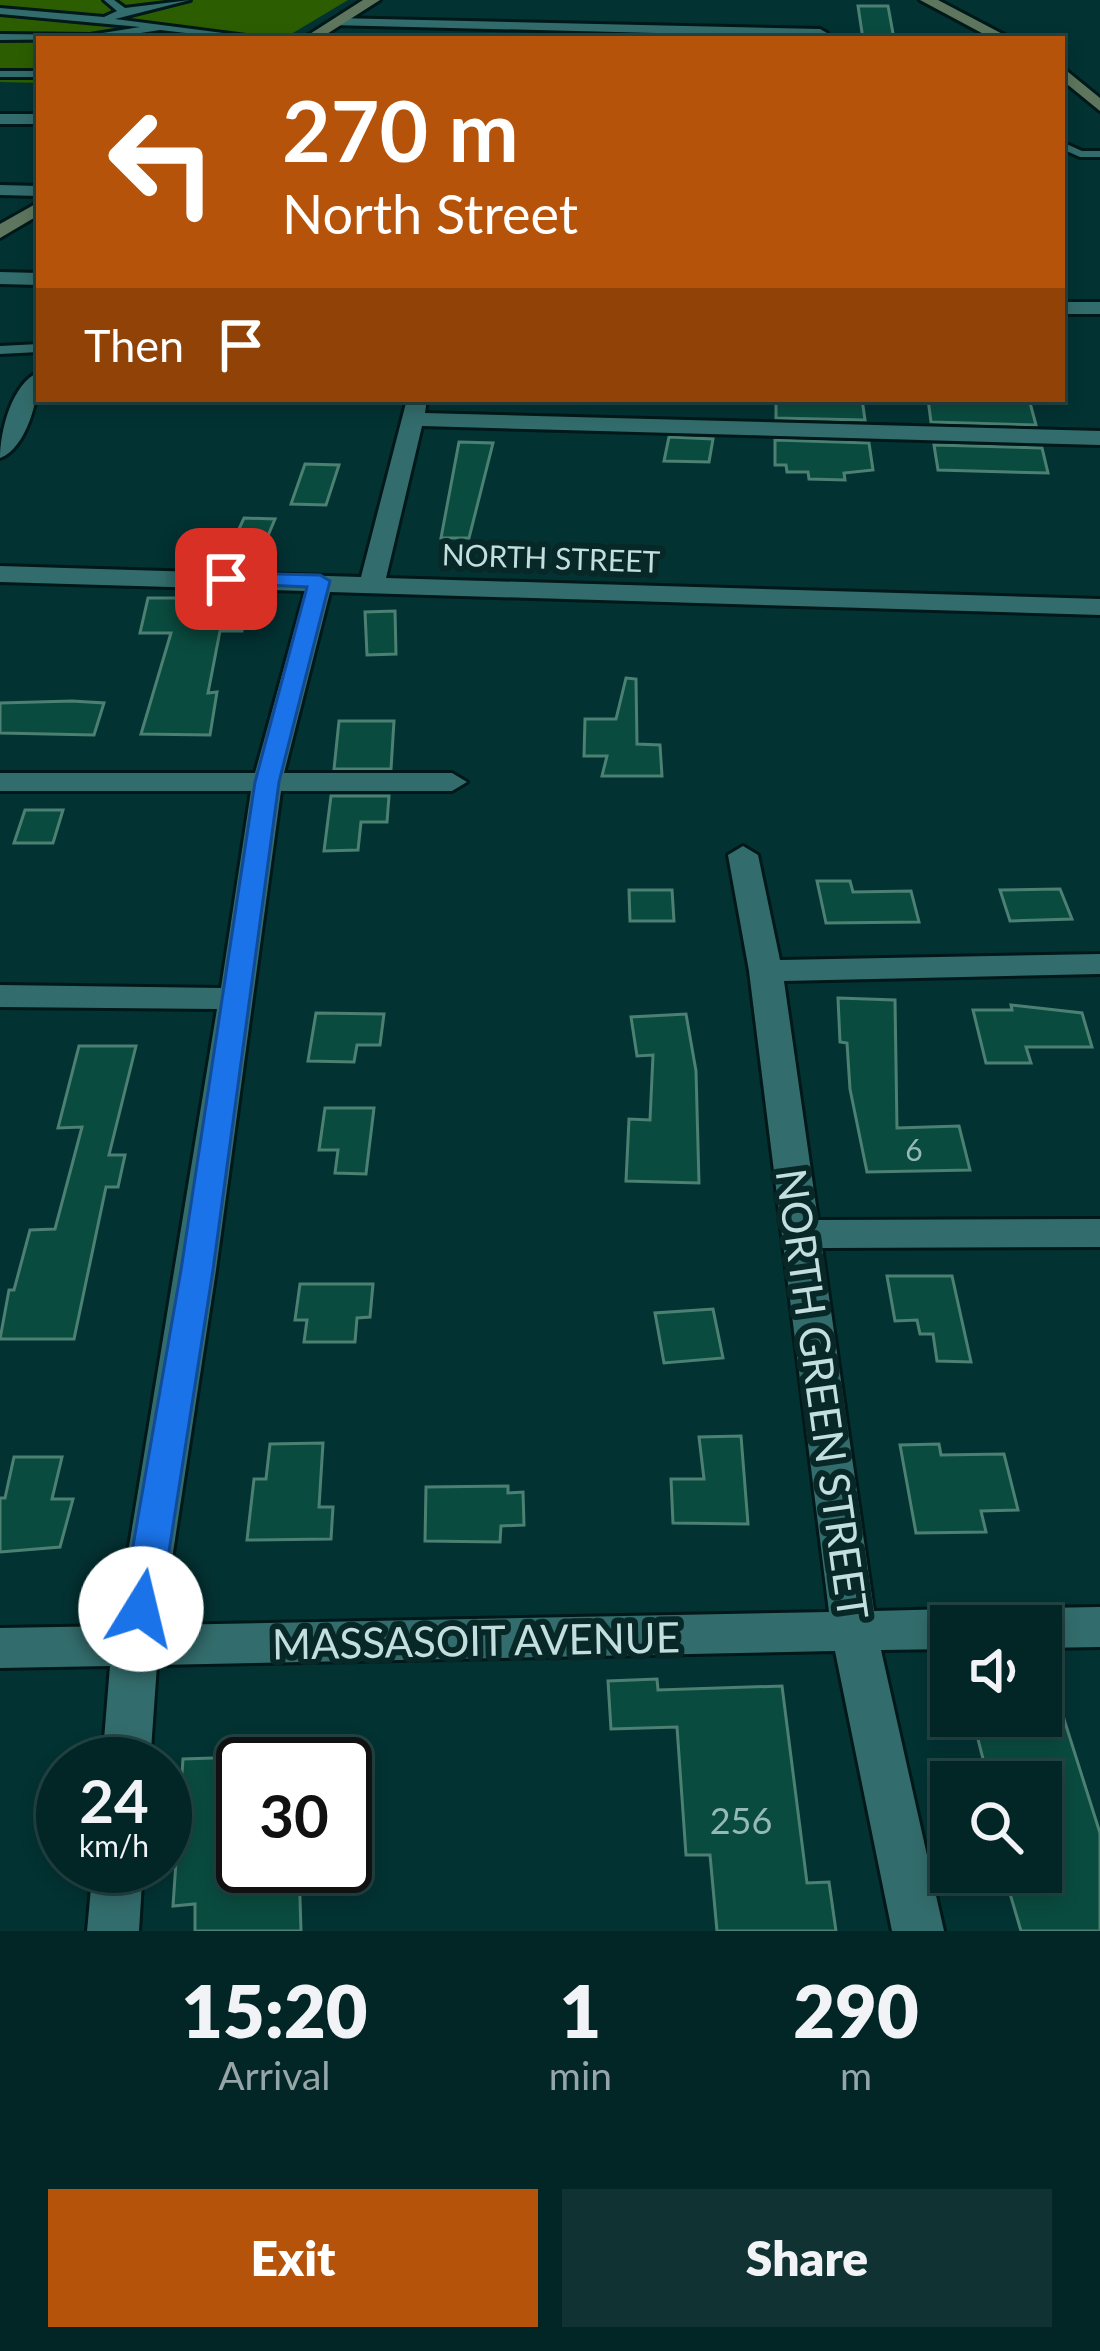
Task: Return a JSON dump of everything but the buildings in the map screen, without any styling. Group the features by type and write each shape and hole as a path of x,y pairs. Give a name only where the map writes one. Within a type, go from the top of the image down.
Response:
{"main road":[{"path":"314,36 373,0"},
{"path":"927,0 999,36"},
{"path":"1065,75 1100,106"},
{"path":"0,232 36,209"}],"street":[{"path":"336,22 820,33"},
{"path":"0,118 36,119"},
{"path":"0,190 36,191"},
{"path":"0,278 36,279"},
{"path":"1065,308 1100,308"},
{"path":"0,451 36,384"},
{"path":"372,583 415,409 1100,438"},
{"name":"NORTH STREET","path":"0,574 1100,607"},
{"path":"128,1737 135,1648 197,1270 267,782 320,581"},
{"path":"0,782 452,782"},
{"name":"NORTH GREEN STREET","path":"743,855 766,970 854,1631 918,1931"},
{"path":"766,970 1100,964"},
{"path":"0,996 233,1000"},
{"path":"801,1234 1100,1233"},
{"path":"1062,1628 1100,1627"},
{"name":"MASSASOIT AVENUE","path":"0,1648 930,1629"},
{"path":"112,1931 116,1893"}],"lane":[{"path":"109,0 123,11"},
{"path":"105,20 123,11 186,0"},
{"path":"0,11 236,36"},
{"path":"103,36 160,27"},
{"path":"223,36 227,35"},
{"path":"0,37 36,37"},
{"path":"0,74 36,74"},
{"path":"1065,146 1080,154"},
{"path":"1065,160 1100,154"},
{"path":"0,350 36,348"}],"green space":[{"path":"0,0 348,0 288,36 36,36 36,83 0,82"}],"route":[{"path":"141,1609 197,1270 267,782 320,581 226,579"}]}
